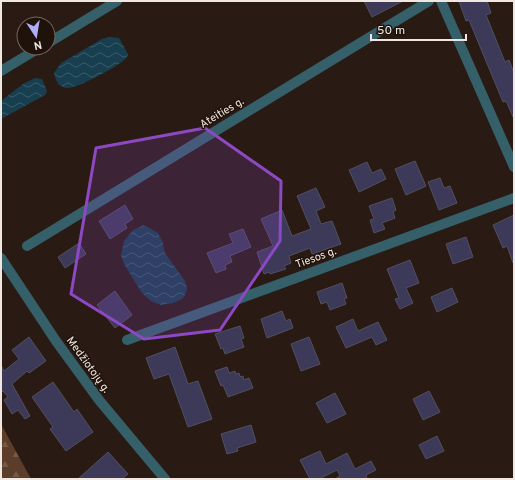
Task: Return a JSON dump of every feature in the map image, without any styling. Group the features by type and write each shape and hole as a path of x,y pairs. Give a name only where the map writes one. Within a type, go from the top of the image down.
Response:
{"street":[{"path":"56,38 117,1"},
{"name":"Ateities g.","path":"27,246 428,1"},
{"path":"441,1 514,167"},
{"path":"1,71 26,56"},
{"name":"Tiesos g.","path":"127,340 514,198"},
{"name":"Medžiotojų g.","path":"1,258 56,341 99,400 165,479"}],"highlighted area":[{"path":"205,128 281,181 280,241 220,330 144,339 71,294 96,148"}],"green space":[{"path":"1,424 31,479 1,479"}],"water":[{"path":"110,37 119,38 128,54 127,58 106,72 79,85 67,88 59,85 54,73 61,63 102,39"},
{"path":"35,78 42,79 47,91 45,95 1,119 1,101 23,84"},
{"path":"144,225 158,233 163,243 165,253 185,281 187,289 185,295 182,299 173,303 161,305 151,301 142,293 124,264 121,255 124,241 133,230"}],"building":[{"path":"364,1 403,1 372,17"},
{"path":"459,1 487,1 491,13 486,15 505,62 509,60 514,73 514,119 506,101 503,102 469,20 466,21"},
{"path":"415,161 426,186 406,195 395,169"},
{"path":"367,162 372,173 381,169 386,179 359,192 349,170"},
{"path":"440,178 444,188 450,186 457,203 439,210 428,182"},
{"path":"316,188 325,207 316,211 321,224 332,221 341,244 312,254 310,248 289,256 291,263 284,266 286,269 270,274 269,272 264,274 257,252 273,246 261,219 282,210 292,236 311,229 297,196"},
{"path":"392,198 396,210 393,212 395,218 382,223 385,229 374,233 370,220 374,219 369,206"},
{"path":"125,205 133,219 125,224 127,228 110,239 99,221"},
{"path":"514,215 513,263 507,246 503,248 493,225"},
{"path":"243,229 251,247 230,256 232,262 225,265 226,269 216,273 207,253 233,243 229,234"},
{"path":"466,237 473,257 453,264 446,244"},
{"path":"79,243 86,254 65,268 58,257"},
{"path":"410,260 419,283 406,288 413,303 400,309 395,299 399,298 387,269"},
{"path":"342,283 347,298 344,299 346,304 330,310 327,302 321,304 317,292"},
{"path":"452,288 458,302 437,312 431,297"},
{"path":"115,291 132,315 115,328 97,305"},
{"path":"282,311 286,321 290,319 293,328 267,338 261,319"},
{"path":"353,319 358,331 378,322 387,340 376,345 372,337 346,348 336,327"},
{"path":"240,326 244,338 241,339 244,347 225,354 223,348 221,349 215,334"},
{"path":"29,337 46,361 29,373 27,371 12,384 30,416 25,419 18,410 12,414 4,400 8,397 3,391 1,393 1,365 4,371 19,359 12,350"},
{"path":"309,337 320,364 301,371 291,344"},
{"path":"175,347 188,384 198,381 212,419 188,427 169,374 154,379 146,358"},
{"path":"227,367 229,373 235,371 236,374 239,373 240,377 243,376 244,380 249,378 253,388 228,397 223,385 221,386 215,371"},
{"path":"53,382 74,412 77,409 93,432 66,451 50,429 53,427 32,397"},
{"path":"429,391 440,412 423,420 413,399"},
{"path":"335,393 346,414 327,423 316,403"},
{"path":"251,425 256,442 237,448 238,451 227,454 221,434"},
{"path":"437,436 444,451 426,459 419,445"},
{"path":"320,451 326,464 347,453 355,469 371,461 376,470 366,475 367,479 335,479 340,476 337,470 319,479 310,479 300,460"},
{"path":"108,452 128,474 122,479 78,479"}]}
